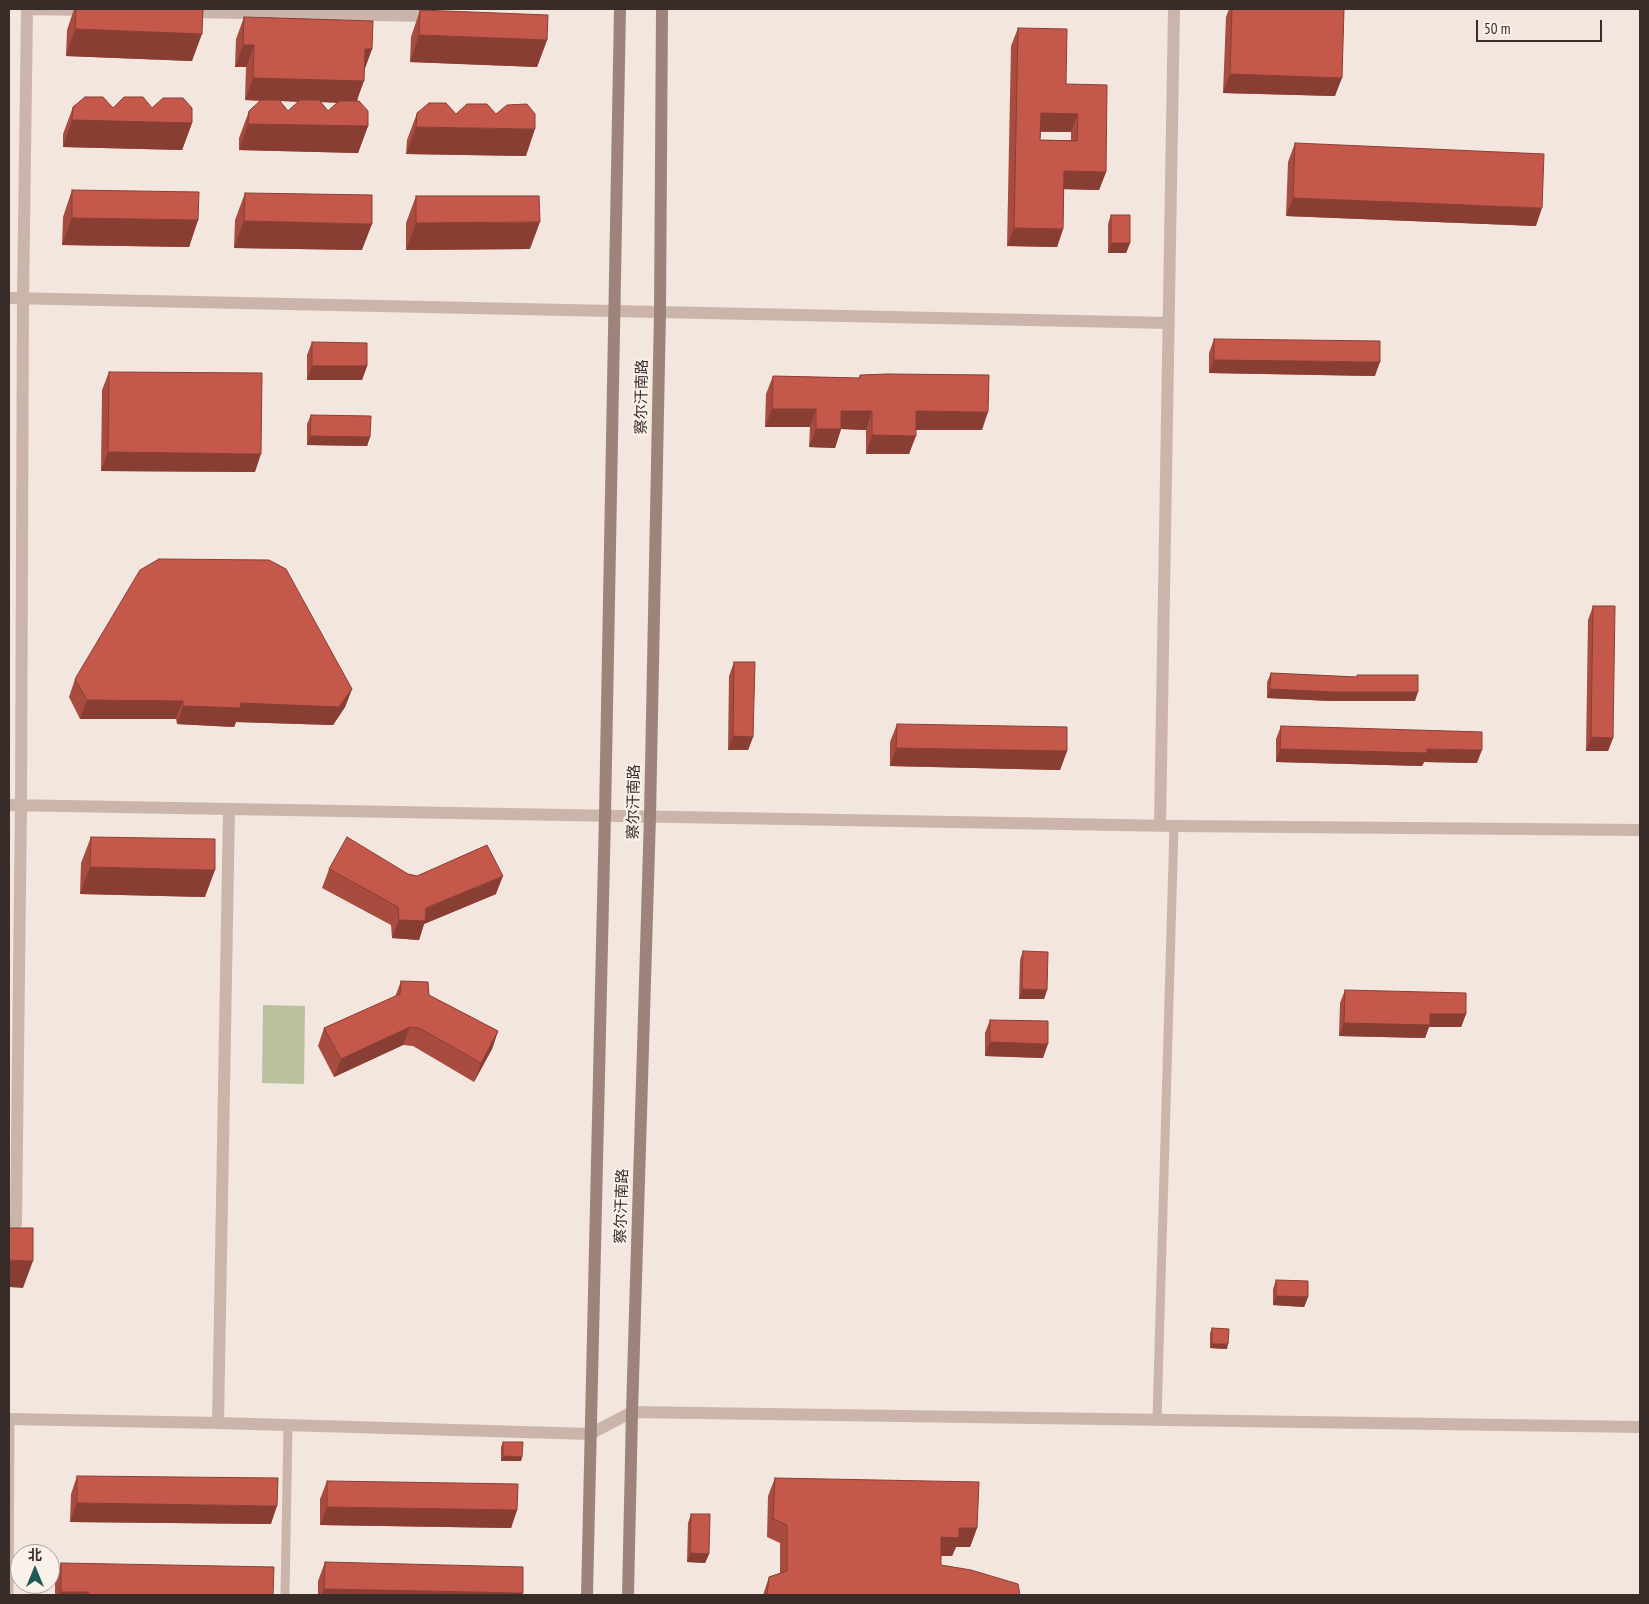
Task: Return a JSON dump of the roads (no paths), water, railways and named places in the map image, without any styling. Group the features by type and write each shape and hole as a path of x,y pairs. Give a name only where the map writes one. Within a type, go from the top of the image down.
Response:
{"main road":[{"name":"察尔汗南路","path":"587,1595 605,815 620,9"},
{"name":"察尔汗南路","path":"628,1595 650,816 660,312 662,9"}],"street":[{"path":"9,1224 16,1224 15,806 27,9 106,10"},
{"path":"1160,825 1174,9"},
{"path":"175,12 443,16"},
{"path":"9,298 23,300 1169,323"},
{"path":"15,806 1174,826 1640,830"},
{"path":"218,1423 229,809"},
{"path":"10,1420 218,1423 590,1434 632,1412 1640,1427"}],"lane":[{"path":"1157,1419 1174,826"},
{"path":"9,1595 10,1420"},
{"path":"285,1595 288,1425"}]}
